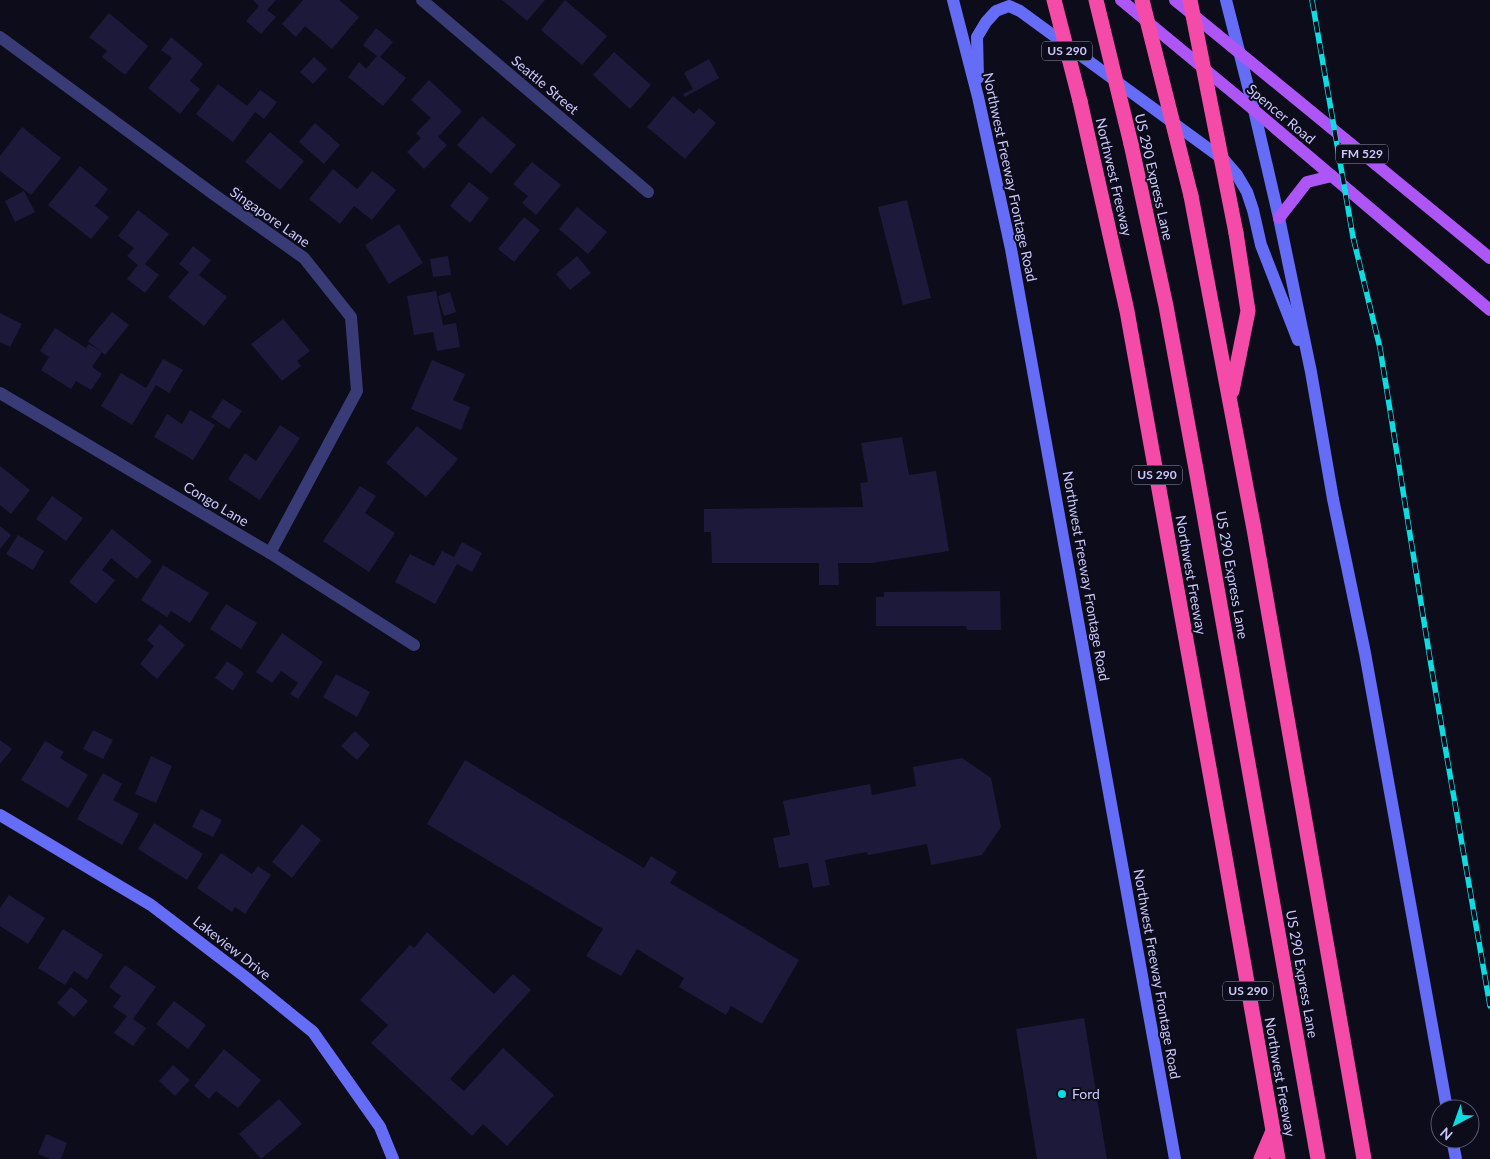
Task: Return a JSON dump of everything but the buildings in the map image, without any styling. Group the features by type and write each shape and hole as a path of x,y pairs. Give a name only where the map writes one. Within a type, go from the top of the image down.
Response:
{"highway":[{"name":"Northwest Freeway","path":"1054,0 1080,101 1132,338 1278,1159"},
{"name":"US 290 Express Lane","path":"1096,0 1131,144 1166,306 1318,1159"},
{"path":"1142,0 1191,196 1230,400 1364,1159"},
{"path":"1190,0 1236,233 1248,312 1230,400"},
{"path":"1261,1159 1273,1131"}],"main road":[{"name":"Northwest Freeway Frontage Road","path":"953,0 978,97 1011,249 1175,1159"},
{"name":"Spencer Road","path":"1120,0 1254,110 1490,310"},
{"name":"Spencer Road","path":"1175,0 1490,258"},
{"path":"1226,0 1279,218 1311,372 1333,499 1365,653 1445,1099"},
{"path":"978,97 978,37 986,22 996,11 1009,6 1020,11 1224,160 1237,175 1247,192 1261,245 1311,372"},
{"path":"1279,218 1307,182 1332,176"},
{"name":"Lakeview Drive","path":"0,815 151,905 244,976 312,1032 380,1127 394,1159"}],"street":[{"name":"Seattle Street","path":"422,0 648,192"},
{"name":"Singapore Lane","path":"0,37 216,196 304,258 351,316 357,391 270,553"},
{"name":"Congo Lane","path":"0,394 270,553 414,645"}],"railway":[{"path":"1312,0 1353,237 1380,348 1431,665 1490,1006"}],"place":[{"name":"Ford","path":"1062,1094"}]}
